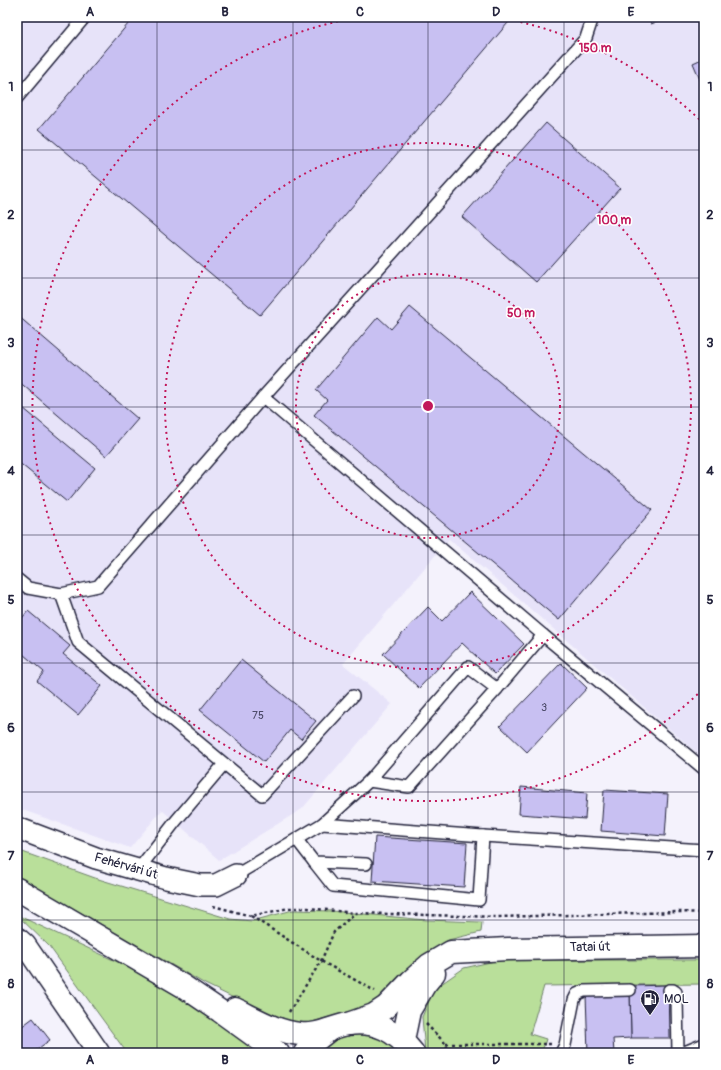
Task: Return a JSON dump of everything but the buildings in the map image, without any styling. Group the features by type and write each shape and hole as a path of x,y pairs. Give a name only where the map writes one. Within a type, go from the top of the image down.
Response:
{"main road":[{"path":"17,889 183,986 278,1053"},
{"name":"Tatai út","path":"338,1027 400,1006 411,981 428,965 450,952 508,948 704,946"},
{"path":"183,986 278,1029 301,1034 310,1034 338,1027 367,1024 386,1029 408,1046"},
{"path":"400,1006 408,1046"},
{"path":"305,1053 314,1042 338,1027"}],"street":[{"name":"Fehérvári út","path":"17,828 96,858 166,878 200,885 216,885 236,875"},
{"path":"17,938 25,945 99,1053"}],"lane":[{"path":"17,98 85,17"},
{"path":"17,579 28,588 61,594 98,586 263,397 586,38 592,17"},
{"path":"263,397 543,635 704,769"},
{"path":"61,594 78,642 262,795 353,696"},
{"path":"369,781 409,787 497,689 543,635"},
{"path":"236,875 322,824 369,781 468,667 497,689"},
{"path":"138,870 175,822 224,764"},
{"path":"322,824 704,850"},
{"path":"297,840 333,886 479,900 483,836"},
{"path":"314,862 366,864"},
{"path":"563,1049 574,1000 577,994 584,991 630,990"},
{"path":"669,990 676,992 677,997 678,1053"},
{"path":"682,1053 704,1044"}],"path":[{"path":"210,904 252,916 321,961 417,1016 446,1044 449,1053"},
{"path":"252,916 289,908 308,908 354,913 497,917 679,912 704,913"},
{"path":"278,1029 321,961 334,932 354,913"},
{"path":"446,1044 563,1049"}],"shaded area":[{"path":"17,17 704,17 704,759 449,539 343,664 392,704 302,809 219,860 162,810 130,848 17,808"}],"green space":[{"path":"17,850 95,878 230,919 252,921 293,910 332,911 426,920 482,922 481,932 448,940 416,964 387,996 362,1008 301,1025 275,1018 205,984 17,876"},
{"path":"17,915 124,965 201,1010 259,1053 127,1053 49,946"},
{"path":"499,960 704,960 704,995 703,984 544,986 530,1034 546,1039 542,1052 425,1052 422,1017 434,989 464,968"},
{"path":"363,1032 379,1036 400,1053 317,1053 328,1043 338,1037"}],"place":[{"name":"MOL","path":"650,1016"}]}
